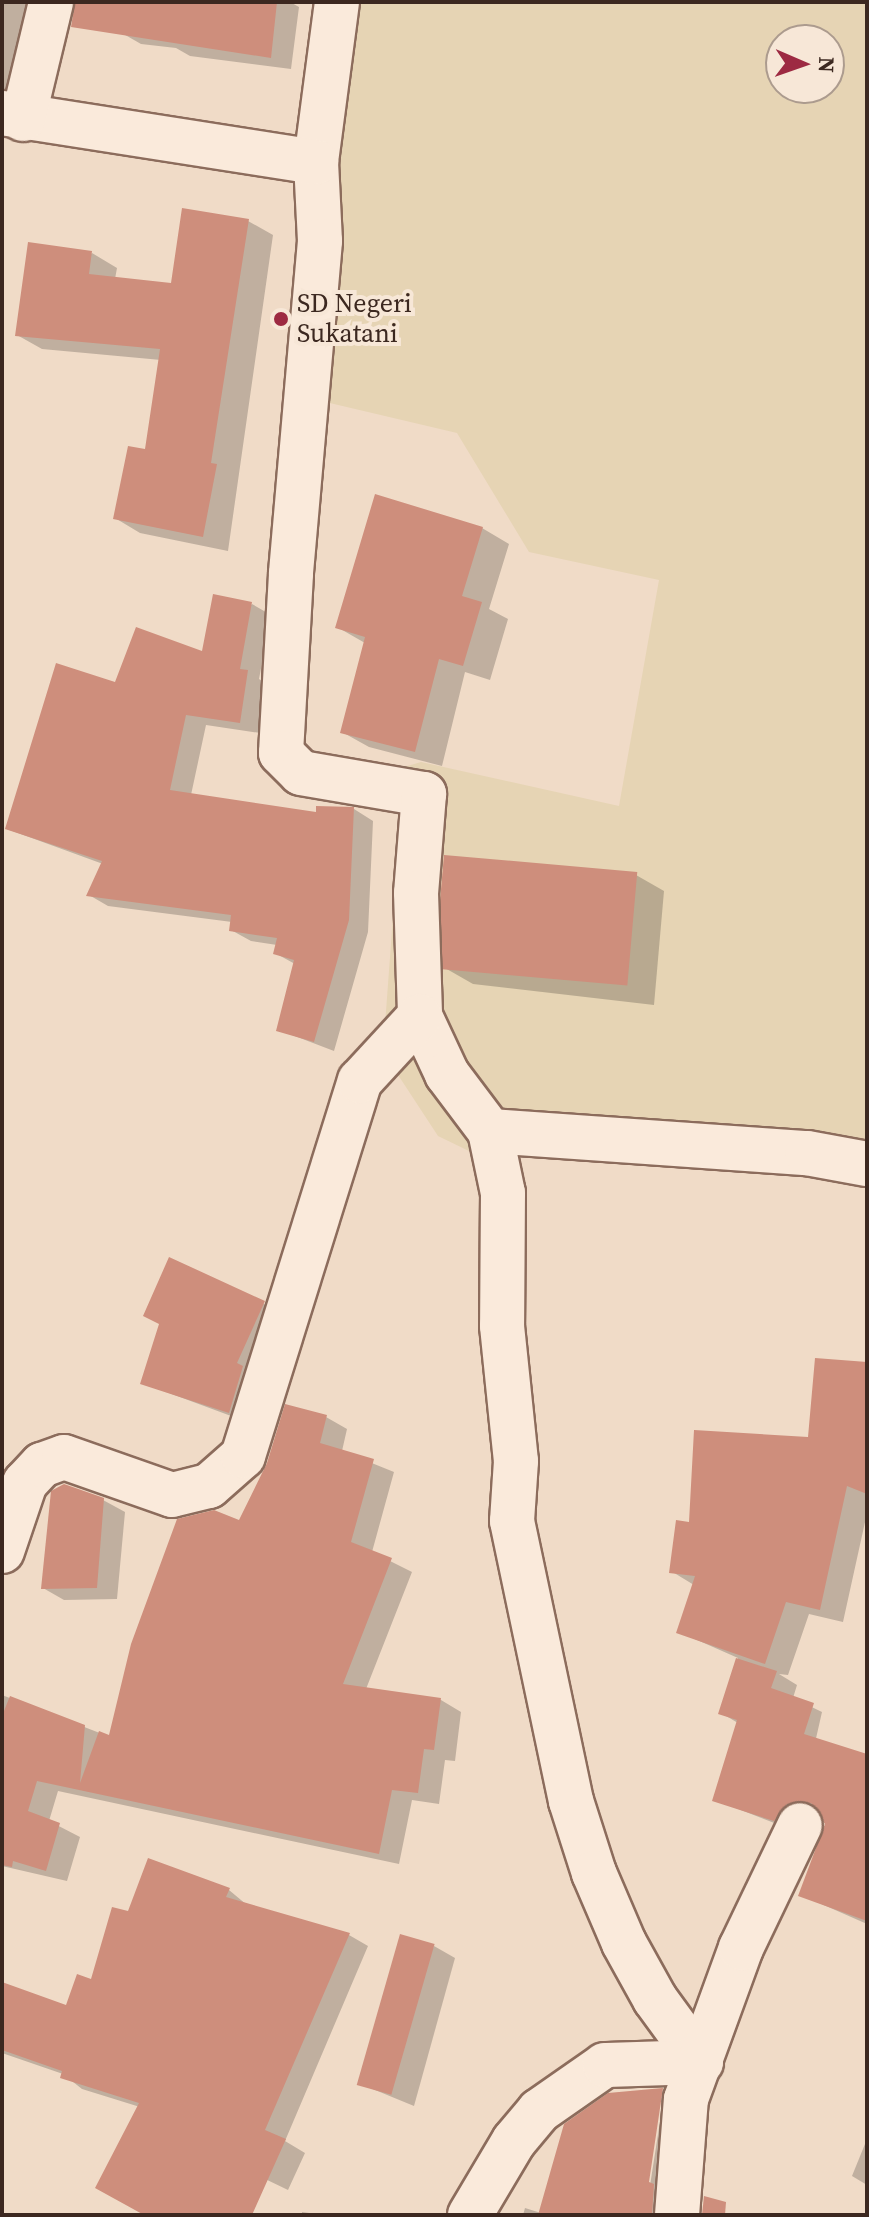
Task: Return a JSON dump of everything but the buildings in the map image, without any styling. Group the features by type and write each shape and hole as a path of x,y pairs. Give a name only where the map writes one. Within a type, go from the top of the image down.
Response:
{"street":[{"path":"51,2 12,116 316,162"},
{"path":"337,2 316,162 320,241 291,574 281,753 301,773 424,794 416,893 420,1016 447,1074 490,1131 503,1193 502,1326 516,1461 512,1521 571,1801 594,1873 624,1943 655,1999 701,2062"},
{"path":"2,1551 25,1483 42,1465 64,1457 172,1495 209,1486 243,1456 360,1081 420,1016"},
{"path":"490,1131 807,1153 867,1164"},
{"path":"677,2215 686,2099 741,1948 800,1825"},
{"path":"470,2215 514,2141 539,2111 605,2065 701,2062"}],"shaded area":[{"path":"347,2 867,2 867,1147 764,1142 764,1174 473,1153 438,1136 383,1052 404,767 421,762 619,806 659,580 529,552 457,433 317,400"}],"place":[{"name":"SD Negeri Sukatani","path":"281,319"}]}
